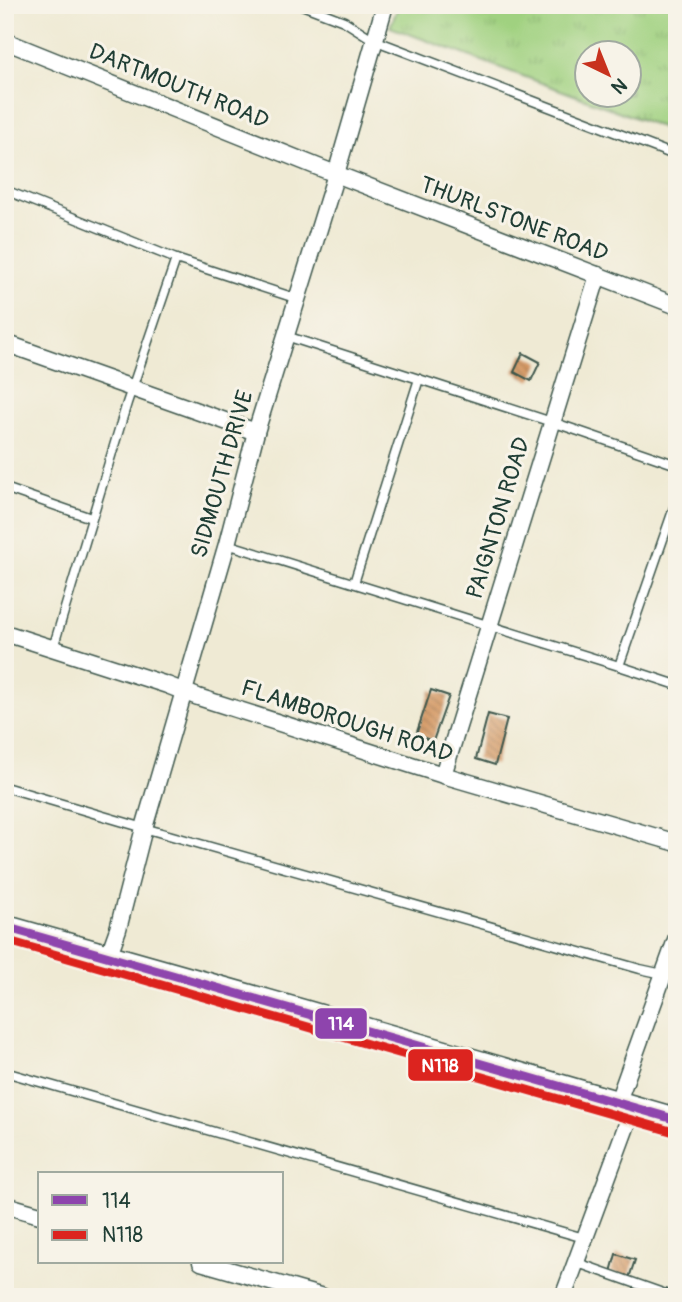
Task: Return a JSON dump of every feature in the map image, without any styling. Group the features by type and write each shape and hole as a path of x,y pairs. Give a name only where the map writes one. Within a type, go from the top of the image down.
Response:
{"street":[{"name":"SIDMOUTH DRIVE","path":"108,957 227,544 256,432 385,5"},
{"name":"DARTMOUTH ROAD","path":"5,41 336,174"},
{"name":"THURLSTONE ROAD","path":"336,174 677,306"},
{"name":"PAIGNTON ROAD","path":"443,775 598,275"},
{"path":"5,343 256,432"},
{"name":"FLAMBOROUGH ROAD","path":"5,633 443,775 677,844"},
{"path":"5,927 677,1120"},
{"path":"563,1297 670,977 677,937"},
{"path":"5,1205 38,1214"},
{"path":"208,1264 323,1297"}],"lane":[{"path":"302,5 344,21 374,40 677,156"},
{"path":"5,190 176,258 298,299"},
{"path":"53,648 132,388 176,258"},
{"path":"286,336 677,465"},
{"path":"354,583 419,379"},
{"path":"5,488 91,518"},
{"path":"619,666 677,499"},
{"path":"227,544 677,685"},
{"path":"5,787 670,977"},
{"path":"5,1072 584,1237"},
{"path":"575,1262 674,1297"}],"green space":[{"path":"399,5 677,5 677,133 609,108 644,108 644,38 574,38 574,95 390,27"}],"building":[{"path":"523,353 540,362 531,381 514,372"},
{"path":"431,690 449,696 433,741 416,735"},
{"path":"488,714 507,719 495,765 476,759"},
{"path":"616,1254 635,1260 629,1278 611,1272"}],"transit line":[{"name":"114","path":"5,927 677,1120"},
{"name":"N118","path":"5,940 674,1132"}]}
